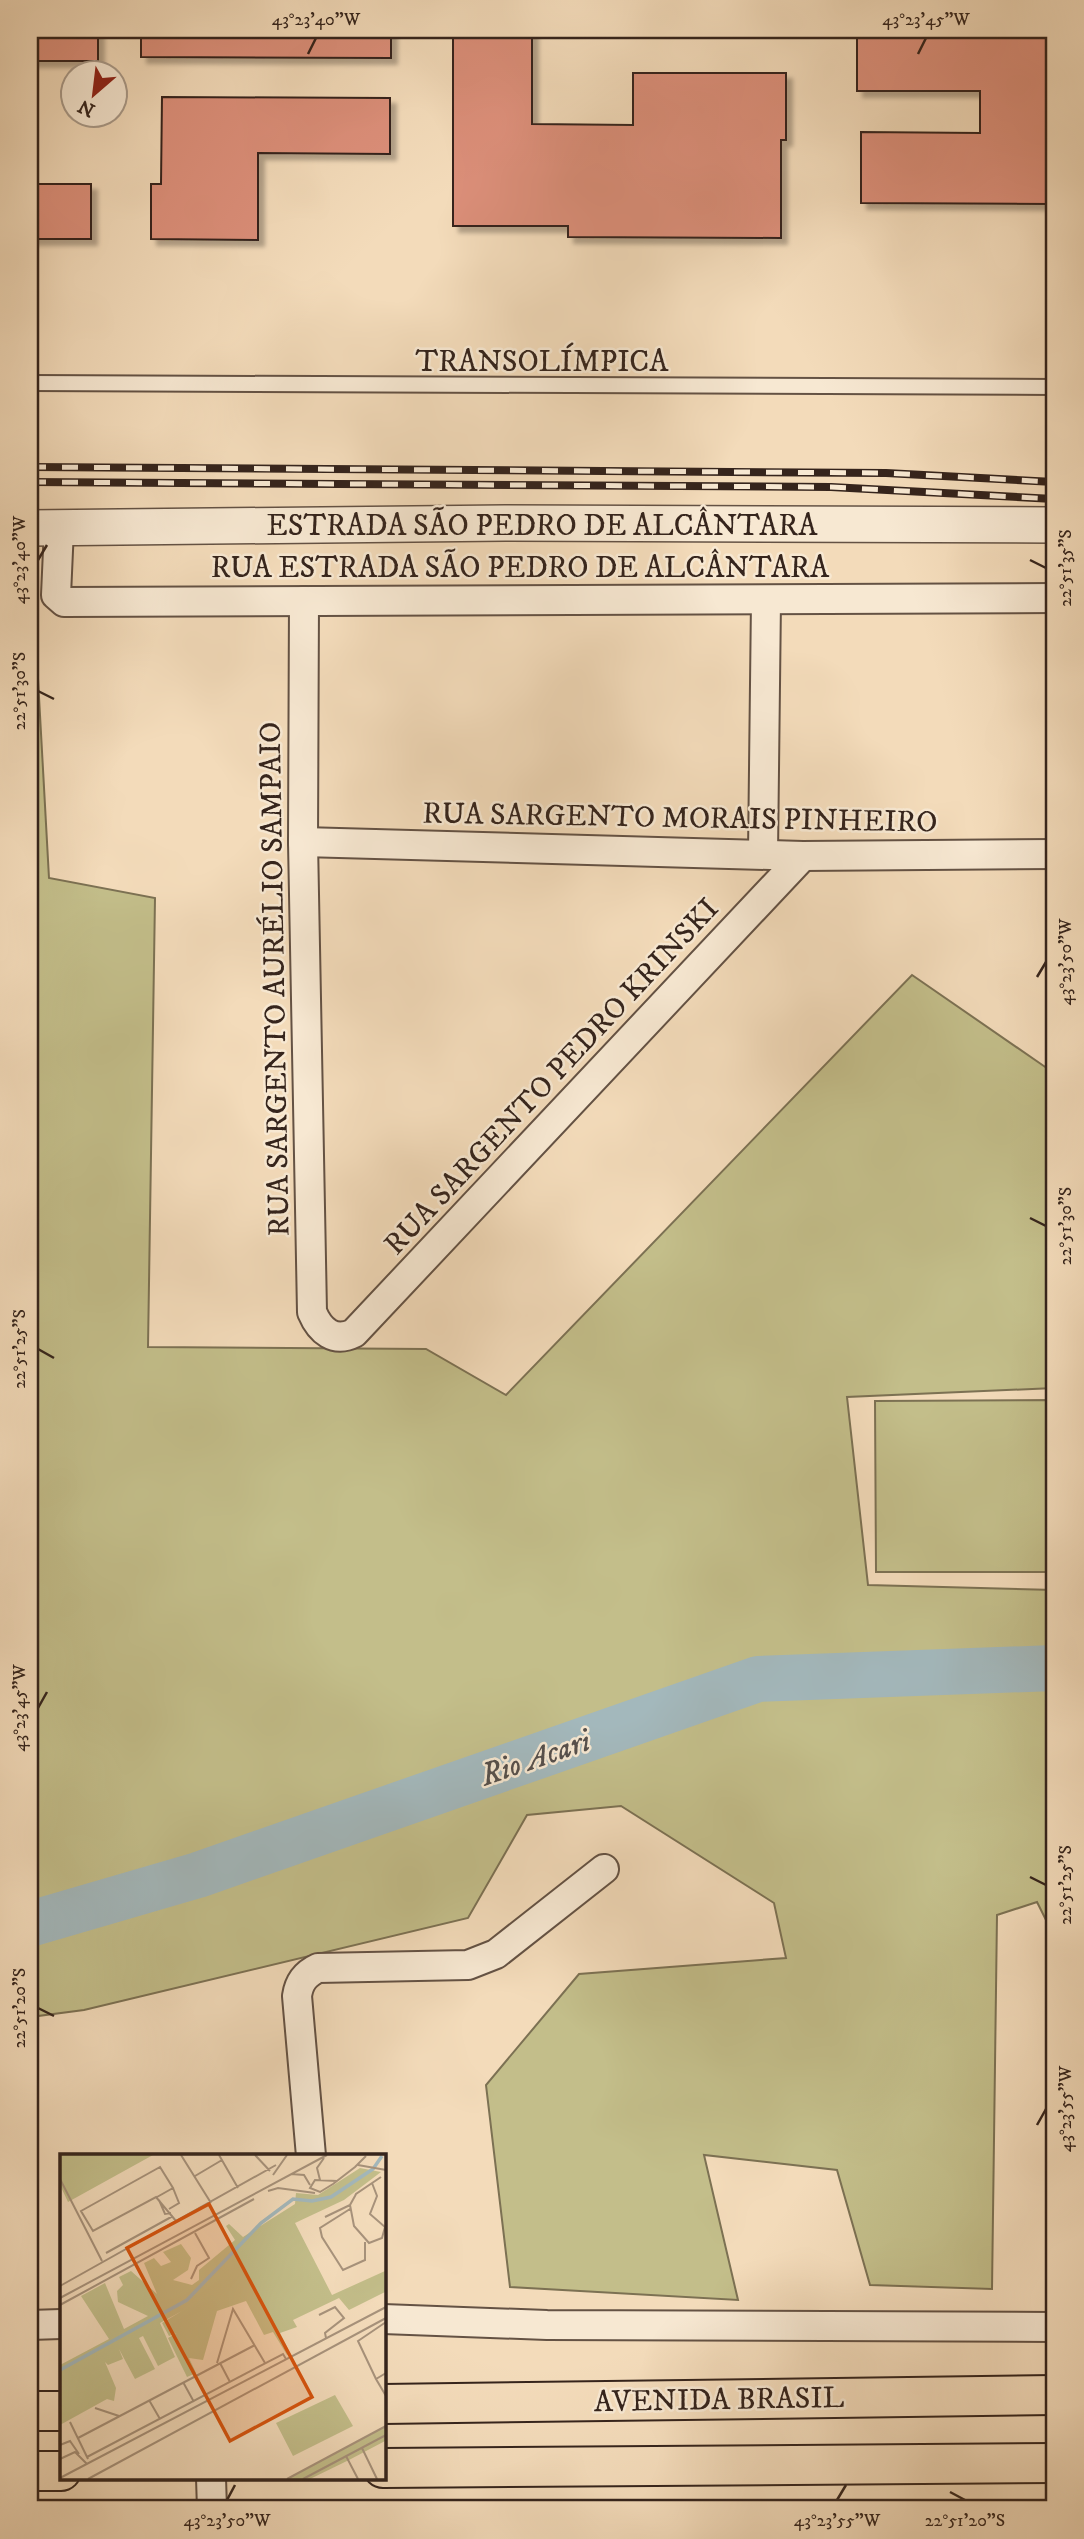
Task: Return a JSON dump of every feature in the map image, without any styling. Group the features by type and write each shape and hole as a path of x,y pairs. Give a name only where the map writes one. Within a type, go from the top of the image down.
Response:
{"highway":[{"name":"AVENIDA BRASIL","path":"385,2404 1054,2395"},
{"path":"30,2411 60,2411"},
{"path":"385,2468 1054,2463"},
{"path":"30,2471 60,2471"}],"street":[{"name":"ESTRADA SÃO PEDRO DE ALCÂNTARA","path":"44,528 505,523 1054,525"},
{"name":"RUA ESTRADA SÃO PEDRO DE ALCÂNTARA","path":"44,528 56,595 64,602 1054,598"},
{"path":"763,854 766,600"},
{"name":"RUA SARGENTO AURÉLIO SAMPAIO","path":"304,601 303,842 312,1312 318,1325 330,1335 344,1338"},
{"name":"RUA SARGENTO MORAIS PINHEIRO","path":"303,842 803,856 1054,854"},
{"name":"RUA SARGENTO PEDRO KRINSKI","path":"344,1338 354,1333 803,856"},
{"path":"311,2154 297,1996 301,1981 309,1973 318,1968 468,1965 496,1954 604,1869"},
{"path":"385,2319 547,2325 1054,2327"},
{"path":"30,2325 60,2324"},
{"path":"211,2480 212,2509"}],"lane":[{"name":"TRANSOLÍMPICA","path":"30,383 1054,387"}],"shaded area":[{"path":"30,570 49,878 155,898 148,1347 426,1349 506,1395 912,975 1051,1071 1054,974 1054,1388 847,1397 868,1585 1054,1590 1054,1936 1037,1902 997,1915 992,2289 870,2285 837,2170 704,2155 738,2300 510,2287 486,2085 579,1974 786,1958 774,1903 621,1806 527,1815 468,1918 84,2010 30,2017"},
{"path":"1054,1400 1054,1572 876,1572 875,1401"}],"building":[{"path":"30,30 98,30 98,60 30,61"},
{"path":"141,30 391,30 391,58 141,57"},
{"path":"453,30 532,30 532,124 633,125 633,73 786,73 786,140 781,140 781,238 568,237 568,226 453,226"},
{"path":"857,31 1054,32 1054,204 861,203 861,132 980,133 980,91 857,91"},
{"path":"162,97 390,98 390,154 258,153 258,240 151,239 151,184 161,184"},
{"path":"30,184 91,184 91,239 30,239"}],"waterway":[{"name":"Rio Acari","path":"30,1924 198,1875 758,1679 1054,1668"}],"railway":[{"path":"30,467 886,473 1054,482"},
{"path":"30,482 831,487 1054,499"}]}
